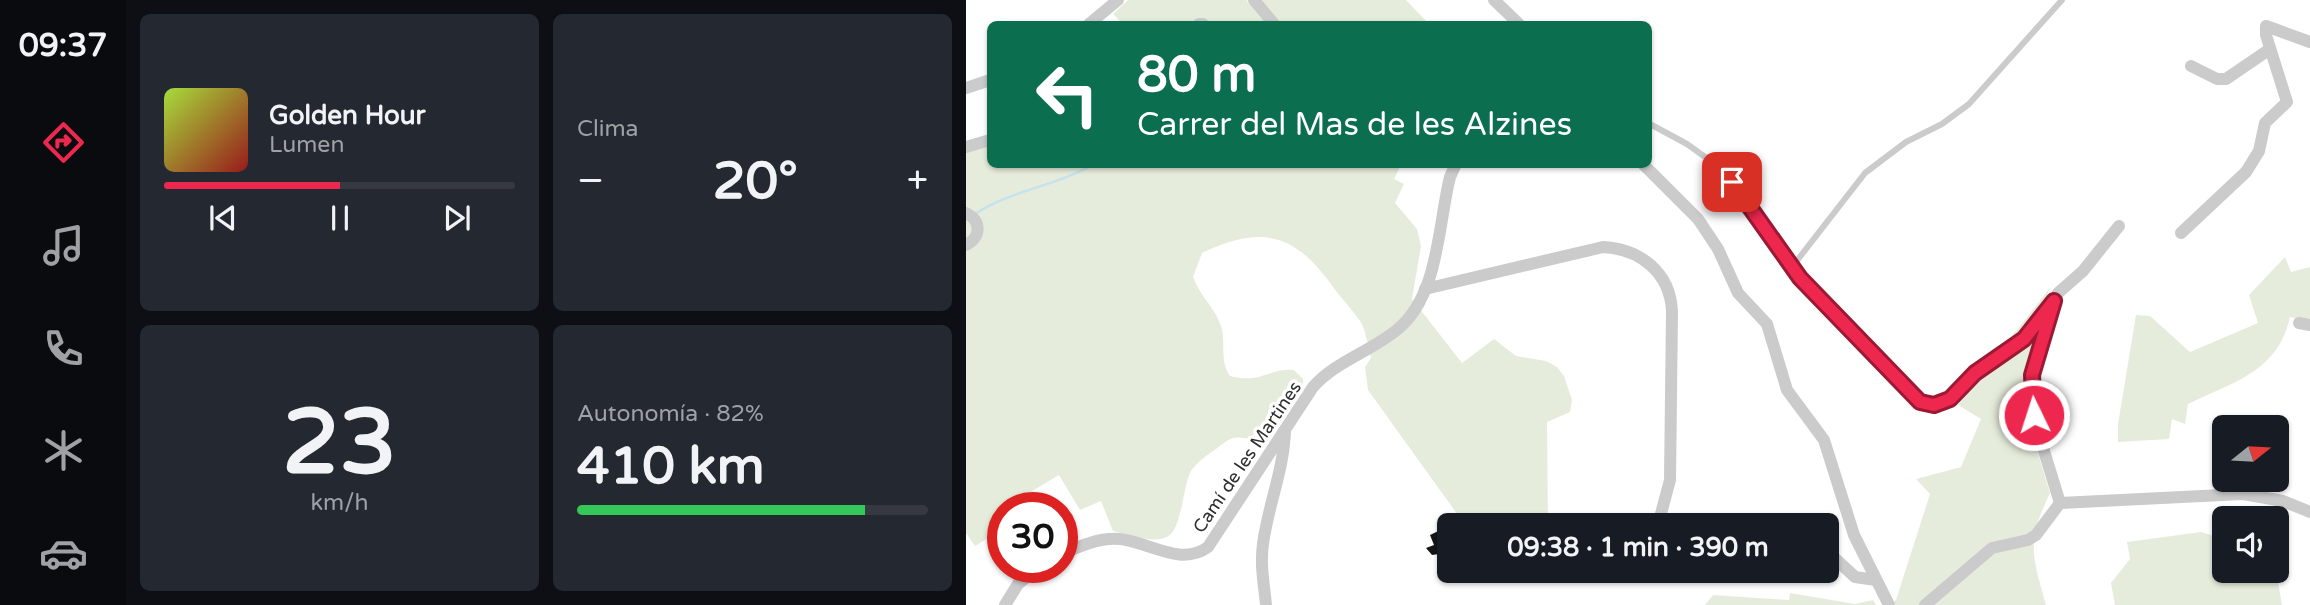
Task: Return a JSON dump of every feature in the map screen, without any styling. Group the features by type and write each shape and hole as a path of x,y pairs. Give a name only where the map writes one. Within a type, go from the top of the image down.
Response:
{"street":[{"path":"1093,21 1118,0"},
{"path":"1254,0 1272,21"},
{"path":"1494,0 1512,21"},
{"path":"2181,233 2246,172 2259,151 2265,123 2287,102 2265,30 2270,25 2310,42"},
{"path":"2191,66 2217,79 2226,79 2270,49"},
{"path":"966,88 987,81"},
{"path":"966,147 987,141"},
{"name":"Camí de les Martines","path":"1078,548 1090,543 1119,539 1185,556 1201,552 1218,534 1322,377 1398,329 1421,301 1445,195 1455,168"},
{"path":"1647,168 1698,219 1718,249 1738,293 1767,324 1787,390 1824,440 1849,522 1887,602"},
{"path":"966,213 975,220 979,229 976,238 966,245"},
{"path":"2060,503 2034,415 2030,387 2035,362 2054,301 2064,285 2083,271 2119,226"},
{"path":"1425,289 1603,247 1624,249 1654,267 1668,291 1672,311 1670,480 1661,513"},
{"path":"1266,605 1262,570 1263,543 1279,483 1285,430"},
{"path":"2060,503 2242,494 2283,501 2310,512"},
{"path":"1925,605 1992,548 2028,540 2036,535 2060,503"},
{"path":"1839,562 1855,577 1876,580"},
{"path":"1005,605 1018,583"}],"lane":[{"path":"1791,267 1865,173 1906,142 1942,124 1969,104 2062,0"},
{"path":"1652,125 1687,144 1719,167 1791,267 1898,382 1912,396 1926,404 1950,399 1975,373 2024,339 2054,301"}],"green space":[{"path":"1128,0 1247,0 1248,3 1251,0 1406,0 1426,21 1120,21 1113,14"},
{"path":"987,147 987,168 1400,168 1394,179 1404,184 1395,203 1417,229 1421,246 1412,299 1462,363 1494,339 1516,356 1546,361 1557,367 1564,376 1572,400 1570,412 1547,422 1548,513 1456,513 1368,390 1365,367 1371,358 1360,321 1322,272 1293,246 1262,237 1244,238 1202,253 1193,277 1222,328 1224,362 1230,376 1250,378 1294,370 1303,379 1299,395 1278,424 1255,440 1238,437 1230,439 1196,465 1188,478 1176,526 1167,537 1147,539 1113,531 1101,501 1080,510 1078,492 1069,492 1059,475 1030,492 987,492 987,539 975,546 966,533 966,153"},
{"path":"2285,257 2291,272 2310,267 2310,321 2290,317 2284,336 2264,363 2237,381 2188,404 2185,424 2172,419 2169,439 2118,442 2118,424 2136,315 2150,316 2190,352 2258,323 2249,295"},
{"path":"2049,289 2027,380 2035,444 2050,493 2034,537 2037,573 2046,605 1886,605 1896,600 1930,494 1916,479 1961,467 1981,419 1958,405"},
{"path":"2201,532 2212,535 2212,583 2278,583 2282,605 2115,605 2111,583 2130,559 2127,542"},
{"path":"1790,593 1855,604 1873,600 1876,605 1705,605 1713,595 1789,600"}],"building":[{"path":"1437,532 1437,554 1432,555 1426,548 1434,545 1430,535"}],"waterway":[{"path":"975,214 1004,199 1086,168"}],"route":[{"path":"1732,182 1756,221 1800,278 1878,362 1920,402 1934,405 1950,399 1975,373 2024,339 2054,301 2032,375 2030,387 2034,415"}]}
